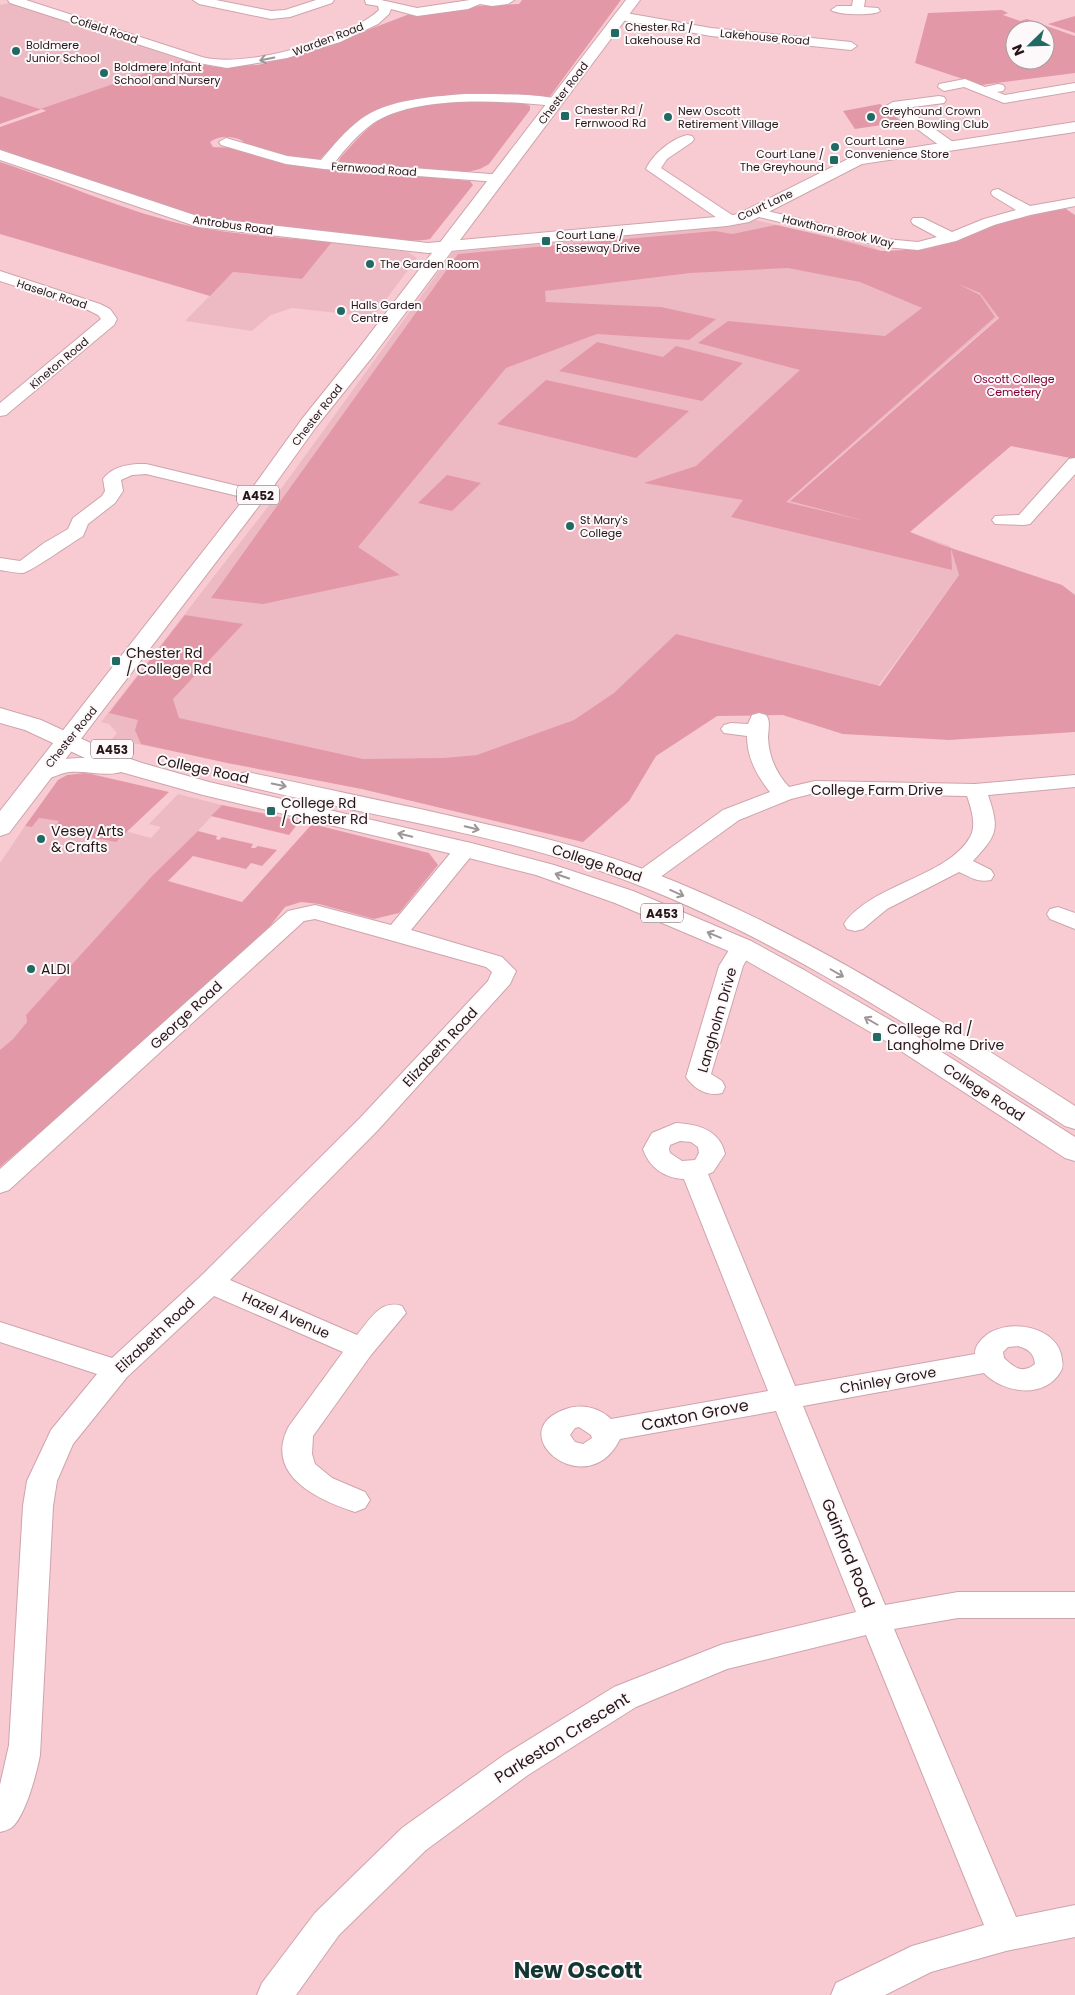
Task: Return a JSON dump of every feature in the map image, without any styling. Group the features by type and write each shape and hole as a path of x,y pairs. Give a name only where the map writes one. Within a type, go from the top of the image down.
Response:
{"main road":[{"name":"Chester Road","path":"0,828 258,494 309,423 339,388 633,0"},
{"name":"Court Lane","path":"446,247 743,218 855,161 948,145 1075,127"},
{"name":"Antrobus Road","path":"0,155 198,222 414,246 446,247"},
{"name":"College Road","path":"0,715 33,725 101,757 133,768 203,788 466,849 545,870 624,897 742,948 803,967 946,1037 1075,1119"},
{"name":"College Road","path":"67,740 472,828 559,850 644,878 726,915 803,967 894,1034 1075,1151"},
{"name":"College Road","path":"43,773 67,765 133,768"}],"street":[{"name":"Cofield Road","path":"14,0 193,58"},
{"path":"199,0 276,15 328,0"},
{"path":"367,0 417,12 468,5 477,0 492,2 508,0"},
{"name":"Warden Road","path":"193,58 208,63 228,64 282,56 344,35 379,19 385,11 383,4"},
{"path":"837,10 858,5 874,11"},
{"name":"Lakehouse Road","path":"620,16 711,32 851,46"},
{"path":"948,145 893,106 941,94 964,83 993,90 1004,99 1075,87"},
{"name":"Fernwood Road","path":"324,165 362,126 373,117 388,111 442,100 476,98 556,102"},
{"path":"687,138 654,164 653,170 727,218 727,221"},
{"path":"226,142 286,160 324,165"},
{"name":"Fernwood Road","path":"324,165 498,178"},
{"path":"998,193 1028,211"},
{"name":"Hawthorn Brook Way","path":"755,212 885,244 918,246 951,238 989,222 1028,211 1075,202"},
{"path":"918,221 951,238"},
{"name":"Haselor Road","path":"0,276 104,312"},
{"name":"Kineton Road","path":"0,412 108,322 109,318 104,312"},
{"path":"77,532 79,522 109,499 114,491 112,479 127,463 246,493 258,494"},
{"path":"1024,520 1073,468"},
{"path":"1001,520 1024,520 1041,531"},
{"path":"0,564 24,567 51,547 77,532 97,535"},
{"path":"731,729 758,725 762,766 772,782 784,794"},
{"name":"College Farm Drive","path":"644,878 730,815 784,794 815,787 975,790 1075,781"},
{"path":"859,912 959,863 982,838 984,816 975,790"},
{"path":"396,933 466,849"},
{"path":"959,863 983,874"},
{"name":"George Road","path":"0,1184 296,916 316,912 485,958"},
{"name":"Langholm Drive","path":"713,1087 698,1077 731,966 742,948"},
{"name":"Elizabeth Road","path":"0,1817 8,1806 20,1779 25,1745 38,1506 42,1481 61,1438 117,1370 212,1282 369,1124 498,984 504,971 501,966 485,958"},
{"name":"Gainford Road","path":"693,1170 875,1620 1006,1935"},
{"name":"Hazel Avenue","path":"212,1282 361,1348"},
{"path":"354,1500 322,1486 303,1471 298,1454 299,1434 361,1348 392,1313"},
{"path":"0,1332 117,1370"},
{"name":"Chinley Grove","path":"786,1398 990,1362"},
{"name":"Caxton Grove","path":"605,1431 786,1398"},
{"name":"Parkeston Crescent","path":"275,1995 327,1924 414,1839 516,1764 634,1693 723,1657 875,1620 958,1605 1075,1605"},
{"path":"850,1995 924,1958 1006,1935 1075,1921"}],"shaded area":[{"path":"9,3 183,60 40,109 0,96 0,5"},
{"name":"St Mary's College","path":"755,220 868,245 980,293 999,317 790,500 910,532 950,546 959,575 843,734 783,715 717,716 656,756 629,801 583,842 362,789 112,739 117,733 109,724 101,722 270,504 453,252 701,229"},
{"name":"Halls Garden Centre","path":"332,242 408,252 417,258 373,317 292,308 271,315 252,331 185,321 233,272 302,279"},
{"path":"178,794 222,805 152,876 26,1015 27,1022 13,1039 0,1050 0,863 25,826 32,827 39,818 60,821 53,831 116,842 125,831 151,838 161,827 149,824"}],"green space":[{"path":"522,0 621,0 548,99 488,95 372,113 355,124 319,160 286,157 242,144 243,141 231,137 222,137 210,142 213,147 233,148 273,161 289,164 470,181 473,185 430,239 410,241 386,239 197,216 122,194 0,149 0,127 46,111 42,109 0,124 0,96 40,109 183,60 215,67 258,65 323,47 407,15 462,7 519,4"},
{"path":"1002,10 1008,13 1003,15 1017,20 1005,20 1005,70 1055,70 1055,29 1075,36 1075,73 981,85 915,63 928,13"},
{"path":"1075,16 1075,33 1055,26 1055,22"},
{"path":"466,101 523,102 530,106 530,110 489,164 480,169 467,172 343,164 339,161 363,133 388,115 409,108"},
{"name":"Greyhound Crown Green Bowling Club","path":"880,104 902,122 855,129 843,111"},
{"path":"0,162 121,206 170,221 229,232 332,242 302,279 233,272 210,296 0,234"},
{"name":"Oscott College Cemetery","path":"1066,209 1075,215 1075,459 1011,446 910,532 939,544 1062,585 1075,595 1075,732 949,740 843,734 783,715 717,716 656,756 629,801 583,842 362,789 141,744 135,730 138,720 109,713 185,615 243,624 173,699 179,718 363,759 444,758 477,755 574,720 614,693 676,634 880,686 959,575 951,549 952,570 731,517 743,500 644,483 696,466 800,370 698,343 728,321 885,336 922,308 860,282 788,268 690,273 545,291 546,302 661,307 716,319 689,340 597,334 506,368 358,547 400,575 263,604 211,598 458,254 715,231 732,234 776,225 881,251 927,249 1033,212","holes":["958,284 980,293 999,318 790,501 869,522 786,502 995,317 980,295"]},
{"path":"597,342 663,357 676,346 743,363 702,401 559,371"},
{"path":"546,380 689,411 636,458 497,424"},
{"path":"447,475 481,483 452,511 418,503"},
{"path":"85,773 169,792 116,842 53,831 59,821 39,818 32,827 25,826 58,780 67,775"},
{"path":"222,805 300,821 289,835 211,816"},
{"path":"312,824 429,853 438,865 399,913 374,919 319,904 301,902 285,907 270,926 86,1093 0,1167 0,1050 13,1039 27,1022 26,1015 152,876 198,831 217,836 216,839 219,840 222,837 253,844 251,848 258,846 277,850 262,866 251,863 246,869 193,856 168,881 242,902"}],"place":[{"name":"Chester Rd / Lakehouse Rd","path":"615,33"},
{"name":"Boldmere Junior School","path":"16,51"},
{"name":"Boldmere Infant School and Nursery","path":"104,73"},
{"name":"Chester Rd / Fernwood Rd","path":"565,116"},
{"name":"New Oscott Retirement Village","path":"668,117"},
{"name":"Greyhound Crown Green Bowling Club","path":"871,117"},
{"name":"Court Lane Convenience Store","path":"835,147"},
{"name":"Court Lane / The Greyhound","path":"834,160"},
{"name":"Court Lane / Fosseway Drive","path":"546,241"},
{"name":"The Garden Room","path":"370,264"},
{"name":"Halls Garden Centre","path":"341,311"},
{"name":"St Mary's College","path":"570,526"},
{"name":"Chester Rd / College Rd","path":"116,661"},
{"name":"College Rd / Chester Rd","path":"271,811"},
{"name":"Vesey Arts & Crafts","path":"41,839"},
{"name":"ALDI","path":"31,969"},
{"name":"College Rd / Langholme Drive","path":"877,1037"}],"district":[{"name":"New Oscott","path":"578,1970"}]}
